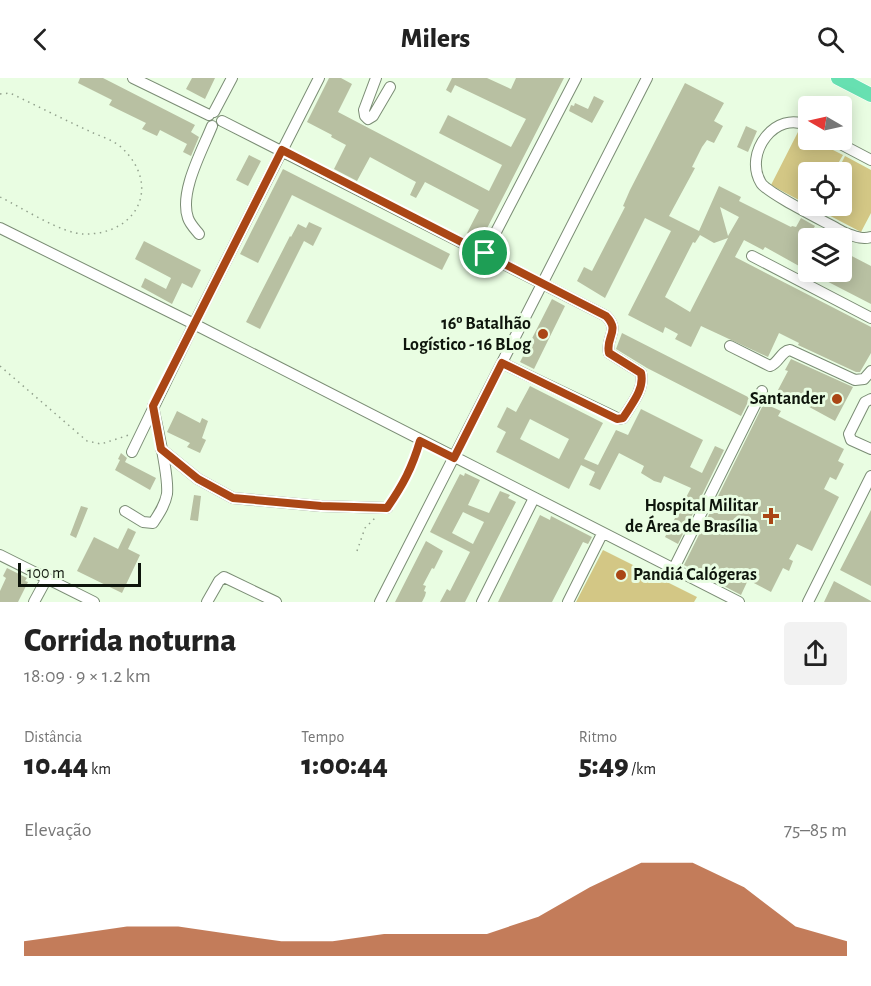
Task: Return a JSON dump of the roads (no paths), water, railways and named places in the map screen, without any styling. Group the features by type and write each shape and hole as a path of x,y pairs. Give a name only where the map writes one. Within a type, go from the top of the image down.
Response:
{"main road":[{"path":"838,78 871,95"}],"street":[{"path":"134,78 282,150 606,316 612,322 613,331 607,345 609,353 641,373 643,381 623,418 617,419 502,363"},
{"path":"199,234 189,220 186,200 214,118 232,78"},
{"path":"132,452 319,78"},
{"path":"376,78 364,110 365,117 368,119 373,116 390,87"},
{"path":"485,253 576,78"},
{"path":"381,602 647,78"},
{"path":"798,124 786,124 773,130 761,141 755,167 762,186 845,232 856,237 871,237"},
{"path":"852,150 871,160"},
{"path":"0,228 194,324 738,602"},
{"path":"752,256 871,318"},
{"path":"730,346 770,366 777,363 785,352 793,350 855,380 864,380 871,371"},
{"path":"674,568 762,391"},
{"path":"871,399 865,402 849,434 851,440 871,449"},
{"path":"125,511 147,524 153,523 167,492 153,406"},
{"path":"161,449 198,479 233,498 321,506 387,508"},
{"path":"808,602 871,476"},
{"path":"482,602 534,498"},
{"path":"568,602 603,534"},
{"path":"0,555 94,602"},
{"path":"207,602 219,580 224,577 276,602"},
{"path":"34,602 47,579"}],"place":[{"name":"16º Batalhão Logístico - 16 BLog","path":"543,334"},
{"name":"Santander","path":"837,399"},
{"name":"Hospital Militar de Área de Brasília","path":"771,516"},
{"name":"Pandiá Calógeras","path":"621,575"}]}
